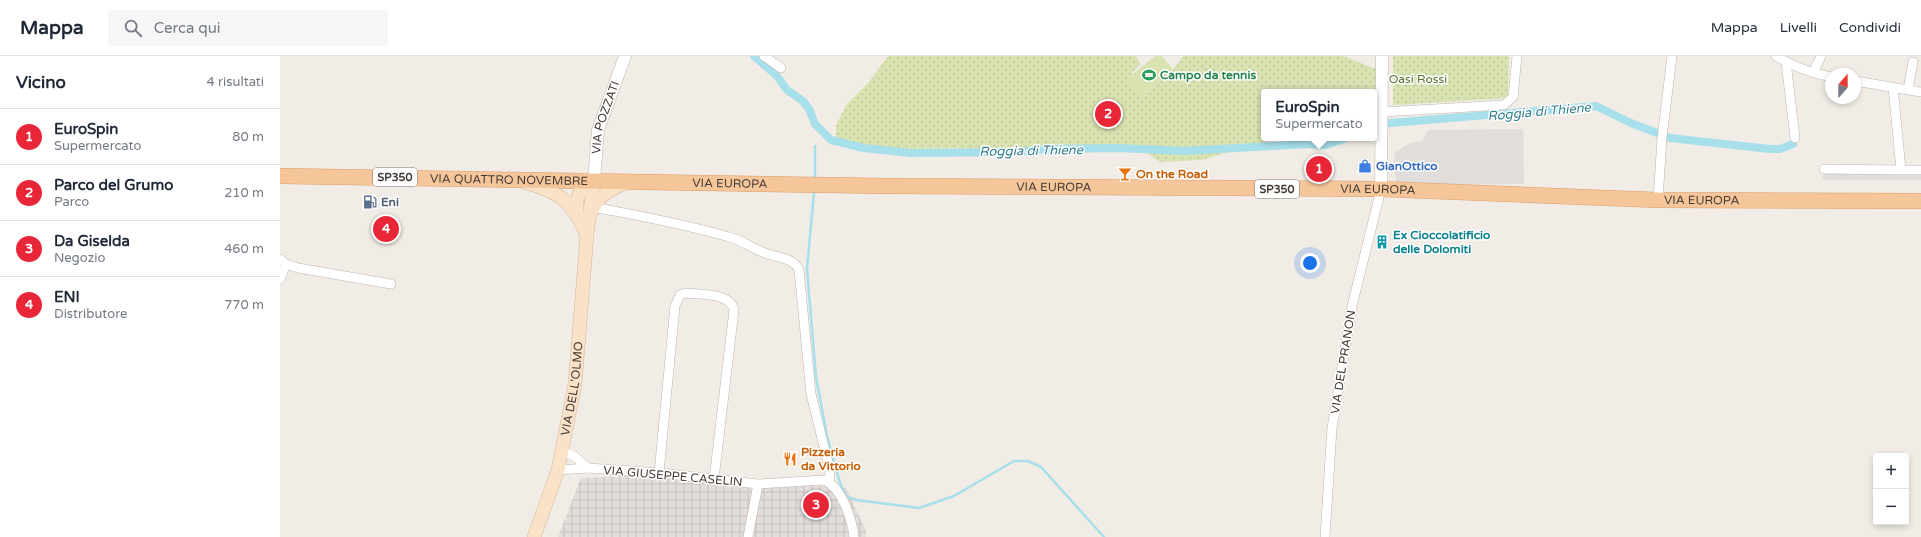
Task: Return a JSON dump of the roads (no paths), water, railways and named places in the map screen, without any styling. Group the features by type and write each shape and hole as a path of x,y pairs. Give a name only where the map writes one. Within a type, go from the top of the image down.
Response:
{"main road":[{"name":"VIA QUATTRO NOVEMBRE","path":"280,176 589,180"},
{"name":"VIA DELL'OLMO","path":"510,179 554,192 587,213 587,235 575,384 558,470 534,537"},
{"name":"VIA EUROPA","path":"589,180 888,186 1381,189 1658,200 1921,201"},
{"path":"587,213 589,180"},
{"path":"587,213 614,188 633,181"}],"street":[{"name":"VIA POZZATI","path":"589,180 598,130 624,56"},
{"path":"764,56 781,68"},
{"path":"1381,189 1382,56"},
{"path":"1381,116 1408,112 1504,105 1513,97 1517,56"},
{"path":"1658,200 1662,134 1672,56"},
{"path":"1776,56 1786,62 1813,73 1825,76"},
{"path":"1813,73 1821,56"},
{"path":"1786,62 1795,138"},
{"path":"1908,90 1913,62"},
{"path":"1861,82 1921,92"},
{"path":"1893,87 1901,170"},
{"path":"1824,169 1921,170"},
{"name":"VIA DEL PRANON","path":"1324,537 1332,428 1349,321 1381,189"},
{"path":"587,213 643,217 731,237 758,251 789,260 797,265 799,270 811,394 830,471 829,482 836,489 848,512 853,526 854,537"},
{"path":"280,279 283,261 298,268 391,284"},
{"path":"659,473 675,306 680,295 685,293 724,298 732,305 734,310 714,479"},
{"name":"VIA GIUSEPPE CASELIN","path":"562,451 574,456 588,468"},
{"name":"VIA GIUSEPPE CASELIN","path":"558,470 588,468 659,473 758,484 820,480 829,482"},
{"name":"VIA GIUSEPPE CASELIN","path":"748,537 758,484"}],"waterway":[{"name":"Roggia di Thiene","path":"754,56 777,76 787,90 803,101 809,109 815,124 831,140 863,148 911,153 1017,152 1047,149 1118,148 1184,151 1309,144 1326,145 1337,141"},
{"name":"Roggia di Thiene","path":"1377,127 1390,123 1596,106 1631,123 1670,138 1770,149 1780,149 1793,144"},
{"path":"815,146 815,178"},
{"path":"814,192 807,269 816,377 827,436 840,483 846,496 856,500 919,508 954,496 1014,461 1028,461 1041,467 1104,537"}],"place":[{"name":"Campo da tennis","path":"1149,75"},
{"name":"Parco del Grumo","path":"1108,114"},
{"name":"GianOttico","path":"1365,166"},
{"name":"EuroSpin","path":"1319,169"},
{"name":"On the Road","path":"1125,174"},
{"name":"Eni","path":"370,202"},
{"name":"ENI","path":"386,229"},
{"name":"Ex Cioccolatificio delle Dolomiti","path":"1382,242"},
{"name":"Pizzeria da Vittorio","path":"790,459"},
{"name":"Da Giselda","path":"816,505"}],"park label":[{"name":"Oasi Rossi","path":"1418,79"}]}
